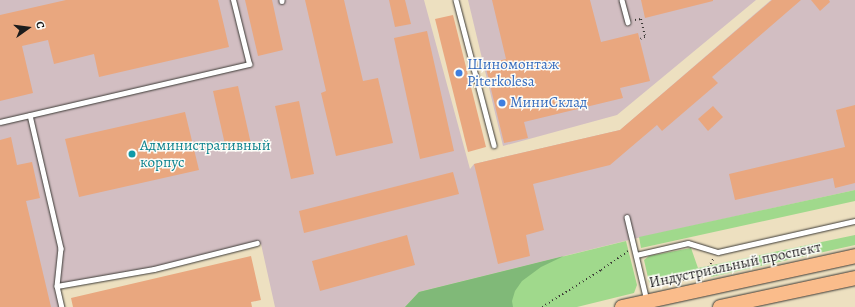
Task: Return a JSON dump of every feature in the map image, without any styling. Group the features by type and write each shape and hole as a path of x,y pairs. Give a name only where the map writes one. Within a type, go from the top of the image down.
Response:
{"main road":[{"name":"Индустриальный проспект","path":"622,307 646,294 855,256"},
{"path":"720,307 855,278"}],"lane":[{"path":"0,122 249,64 233,0"},
{"path":"456,0 494,146"},
{"path":"622,0 628,22"},
{"path":"30,115 61,248 57,286 62,307"},
{"path":"628,217 646,294"},
{"path":"636,255 688,243 718,252 855,222"},
{"path":"57,286 154,269 257,244"}],"path":[{"path":"628,22 641,19 645,37 640,39"},
{"path":"542,307 601,270 620,255 635,249"},
{"path":"646,294 704,274 718,252"},
{"path":"704,274 705,278"}],"shaded area":[{"path":"0,0 424,0 470,169 474,164 620,130 771,0 855,0 855,190 633,239 419,292 405,307 275,307 261,244 55,289 59,307 0,307"},
{"path":"468,0 756,0 617,115 503,146"}],"green space":[{"path":"855,190 855,201 641,248 639,237"},
{"path":"855,235 855,245 711,277 709,269 700,271 700,274 652,285 649,282 644,260 649,256 691,248 698,268"},
{"path":"626,241 637,285 634,293 577,307 405,307 419,292"},
{"path":"564,256 541,267 522,281 515,291 512,301 513,307 405,307 419,292"}],"building":[{"path":"66,0 218,0 229,47 99,77 94,54 54,64 48,40 22,46 33,93 0,101 0,15"},
{"path":"245,0 272,0 283,50 258,56"},
{"path":"305,0 344,0 363,81 378,78 393,143 336,156 321,93 326,91"},
{"path":"389,0 405,0 411,24 395,27"},
{"path":"492,0 590,0 601,42 638,33 650,81 620,88 623,98 524,122 528,138 504,143 485,64 506,59"},
{"path":"641,0 713,0 713,1 645,18"},
{"path":"772,0 801,0 712,77 718,83 662,131 657,125 610,165 533,184 544,230 526,235 530,256 498,264 474,164 620,130"},
{"path":"811,0 829,0 830,2 820,11"},
{"path":"453,15 486,147 468,152 435,19"},
{"path":"427,31 454,151 420,159 394,38"},
{"path":"238,86 251,144 226,149 213,91"},
{"path":"299,101 314,174 291,179 275,106"},
{"path":"855,105 855,183 835,188 833,178 735,200 729,174 845,147 836,110"},
{"path":"713,106 723,117 708,131 698,119"},
{"name":"Административный корпус","path":"185,112 199,170 79,197 65,139"},
{"path":"11,137 17,165 32,162 40,198 26,201 51,307 0,307 0,140"},
{"path":"453,172 459,194 304,233 299,211"},
{"path":"407,235 415,265 320,291 312,261"},
{"path":"251,256 261,300 251,302 252,307 73,307 71,298"}],"place":[{"name":"Шиномонтаж Piterkolesa","path":"459,73"},
{"name":"МиниСклад","path":"502,103"},
{"name":"Административный корпус","path":"132,154"}]}
